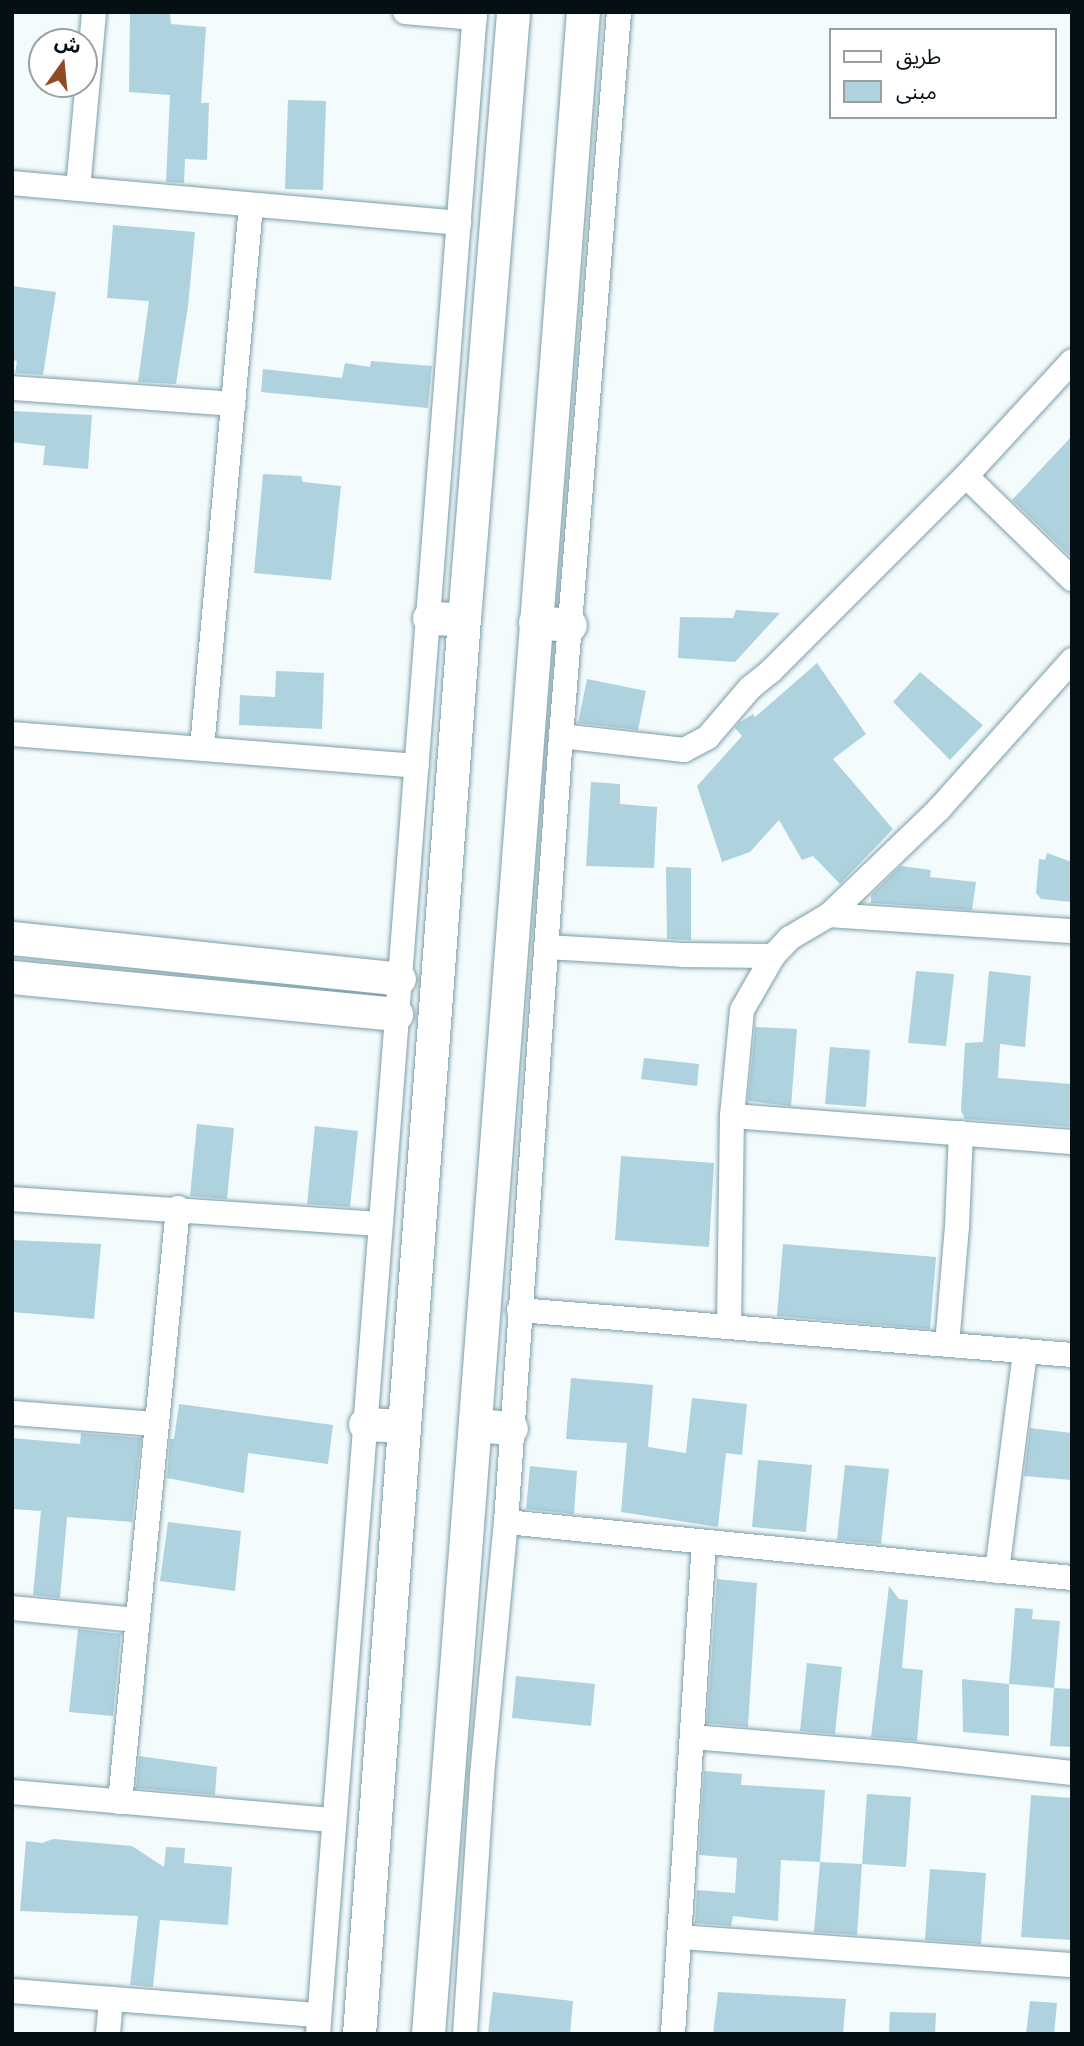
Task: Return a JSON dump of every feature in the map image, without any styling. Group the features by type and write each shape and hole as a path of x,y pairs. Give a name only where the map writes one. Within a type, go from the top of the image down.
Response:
{"main road":[{"path":"359,2034 464,619 513,12"},
{"path":"428,2034 583,12"},
{"path":"429,618 464,619"},
{"path":"535,622 570,625"},
{"path":"12,938 399,979"},
{"path":"12,977 396,1014"},
{"path":"365,1424 404,1426"},
{"path":"476,1425 511,1428"}],"street":[{"path":"78,189 94,12"},
{"path":"12,1991 111,1998 319,2024 379,1224 475,15 405,12"},
{"path":"465,2034 482,1775 506,1522 561,736 619,12"},
{"path":"12,183 459,223"},
{"path":"202,748 251,205"},
{"path":"561,736 684,750 708,737 750,688 771,671 966,476 1072,361"},
{"path":"12,388 233,404"},
{"path":"966,476 1072,579"},
{"path":"729,1327 732,1116 742,1010 773,956 790,937 829,915 939,809 1072,660"},
{"path":"12,734 417,766"},
{"path":"829,915 1072,931"},
{"path":"546,947 683,955 773,956"},
{"path":"732,1116 1072,1142"},
{"path":"947,1345 961,1133"},
{"path":"12,1199 178,1208 379,1224"},
{"path":"120,1802 178,1208"},
{"path":"519,1310 1072,1355"},
{"path":"997,1570 1025,1351"},
{"path":"12,1413 156,1424"},
{"path":"506,1522 1072,1578"},
{"path":"673,2034 704,1542"},
{"path":"12,1608 137,1620"},
{"path":"692,1737 909,1755 1072,1773"},
{"path":"12,1792 334,1820"},
{"path":"680,1937 1072,1965"},
{"path":"108,2034 111,1998"}],"building":[{"path":"130,12 170,13 171,24 206,27 201,103 209,103 207,160 185,159 184,183 166,182 170,95 129,92"},
{"path":"288,100 326,101 323,190 285,189"},
{"path":"113,225 195,232 188,306 176,384 138,382 149,301 107,298"},
{"path":"12,286 56,292 43,375 15,373 17,361 12,360"},
{"path":"371,361 432,366 428,408 261,392 263,369 342,378 345,363 370,367"},
{"path":"12,411 92,415 88,469 43,465 45,446 12,442"},
{"path":"1072,436 1072,558 1012,500"},
{"path":"263,474 301,476 303,482 341,486 331,580 254,573"},
{"path":"736,610 780,613 735,662 678,658 680,617 733,618"},
{"path":"817,663 866,734 833,759 893,829 840,884 813,856 802,860 779,820 750,852 722,862 697,786 742,736 735,728 739,723 753,714 755,717"},
{"path":"276,671 324,673 322,729 239,725 240,695 275,697"},
{"path":"920,672 983,725 950,760 893,702"},
{"path":"587,679 646,691 638,730 578,723"},
{"path":"591,782 620,784 620,804 657,807 654,868 586,866"},
{"path":"1047,853 1072,862 1072,902 1041,899 1036,893 1039,859 1045,860"},
{"path":"901,866 931,870 930,877 976,882 972,910 871,903 871,895"},
{"path":"666,867 691,868 691,940 667,939"},
{"path":"916,971 954,974 946,1046 908,1043"},
{"path":"989,971 1031,976 1025,1047 1000,1044 998,1078 1072,1084 1072,1127 965,1119 961,1111 965,1043 983,1042"},
{"path":"755,1027 797,1029 791,1106 748,1101"},
{"path":"830,1047 870,1050 866,1107 825,1104"},
{"path":"644,1058 699,1064 697,1086 641,1079"},
{"path":"197,1124 234,1128 227,1199 190,1196"},
{"path":"315,1126 358,1131 350,1207 307,1204"},
{"path":"621,1156 714,1163 709,1247 615,1240"},
{"path":"12,1240 101,1244 94,1319 12,1312"},
{"path":"783,1244 936,1257 930,1329 777,1316"},
{"path":"571,1378 653,1385 648,1447 686,1453 692,1398 747,1404 742,1455 726,1453 718,1527 621,1512 627,1443 566,1439"},
{"path":"179,1404 333,1425 328,1464 248,1453 244,1493 167,1478 170,1439 174,1439"},
{"path":"1030,1428 1072,1433 1072,1480 1024,1476"},
{"path":"81,1433 141,1438 132,1522 67,1517 60,1598 33,1595 41,1511 12,1509 12,1438 80,1444"},
{"path":"758,1460 812,1465 806,1532 752,1527"},
{"path":"845,1465 889,1469 881,1544 837,1540"},
{"path":"530,1466 577,1471 574,1514 526,1509"},
{"path":"168,1522 241,1531 235,1591 160,1581"},
{"path":"717,1579 757,1583 748,1727 707,1723"},
{"path":"889,1586 899,1599 908,1600 902,1668 923,1670 917,1741 871,1737"},
{"path":"1015,1608 1033,1609 1032,1619 1060,1621 1054,1688 1009,1684"},
{"path":"78,1629 121,1634 113,1716 69,1712"},
{"path":"807,1663 842,1667 835,1734 800,1731"},
{"path":"516,1676 595,1684 591,1726 512,1718"},
{"path":"962,1679 1009,1684 1009,1736 963,1732"},
{"path":"1054,1688 1072,1689 1072,1747 1050,1746"},
{"path":"139,1756 217,1767 215,1795 136,1788"},
{"path":"704,1771 742,1774 741,1785 825,1790 820,1862 781,1860 778,1921 733,1916 731,1926 695,1923 697,1890 735,1893 737,1858 699,1855"},
{"path":"867,1794 911,1797 906,1867 862,1864"},
{"path":"1031,1795 1072,1798 1072,1940 1021,1937"},
{"path":"53,1839 132,1846 164,1867 166,1847 185,1848 184,1863 232,1867 228,1925 160,1920 153,1987 130,1985 138,1916 20,1911 26,1841 42,1843"},
{"path":"820,1862 862,1864 857,1935 814,1932"},
{"path":"930,1869 986,1873 981,1944 925,1940"},
{"path":"493,1992 573,2001 570,2034 488,2034"},
{"path":"718,1992 846,1999 843,2034 713,2034"},
{"path":"1030,2001 1057,2003 1054,2034 1026,2034"},
{"path":"890,2012 936,2013 935,2034 889,2034"}]}
